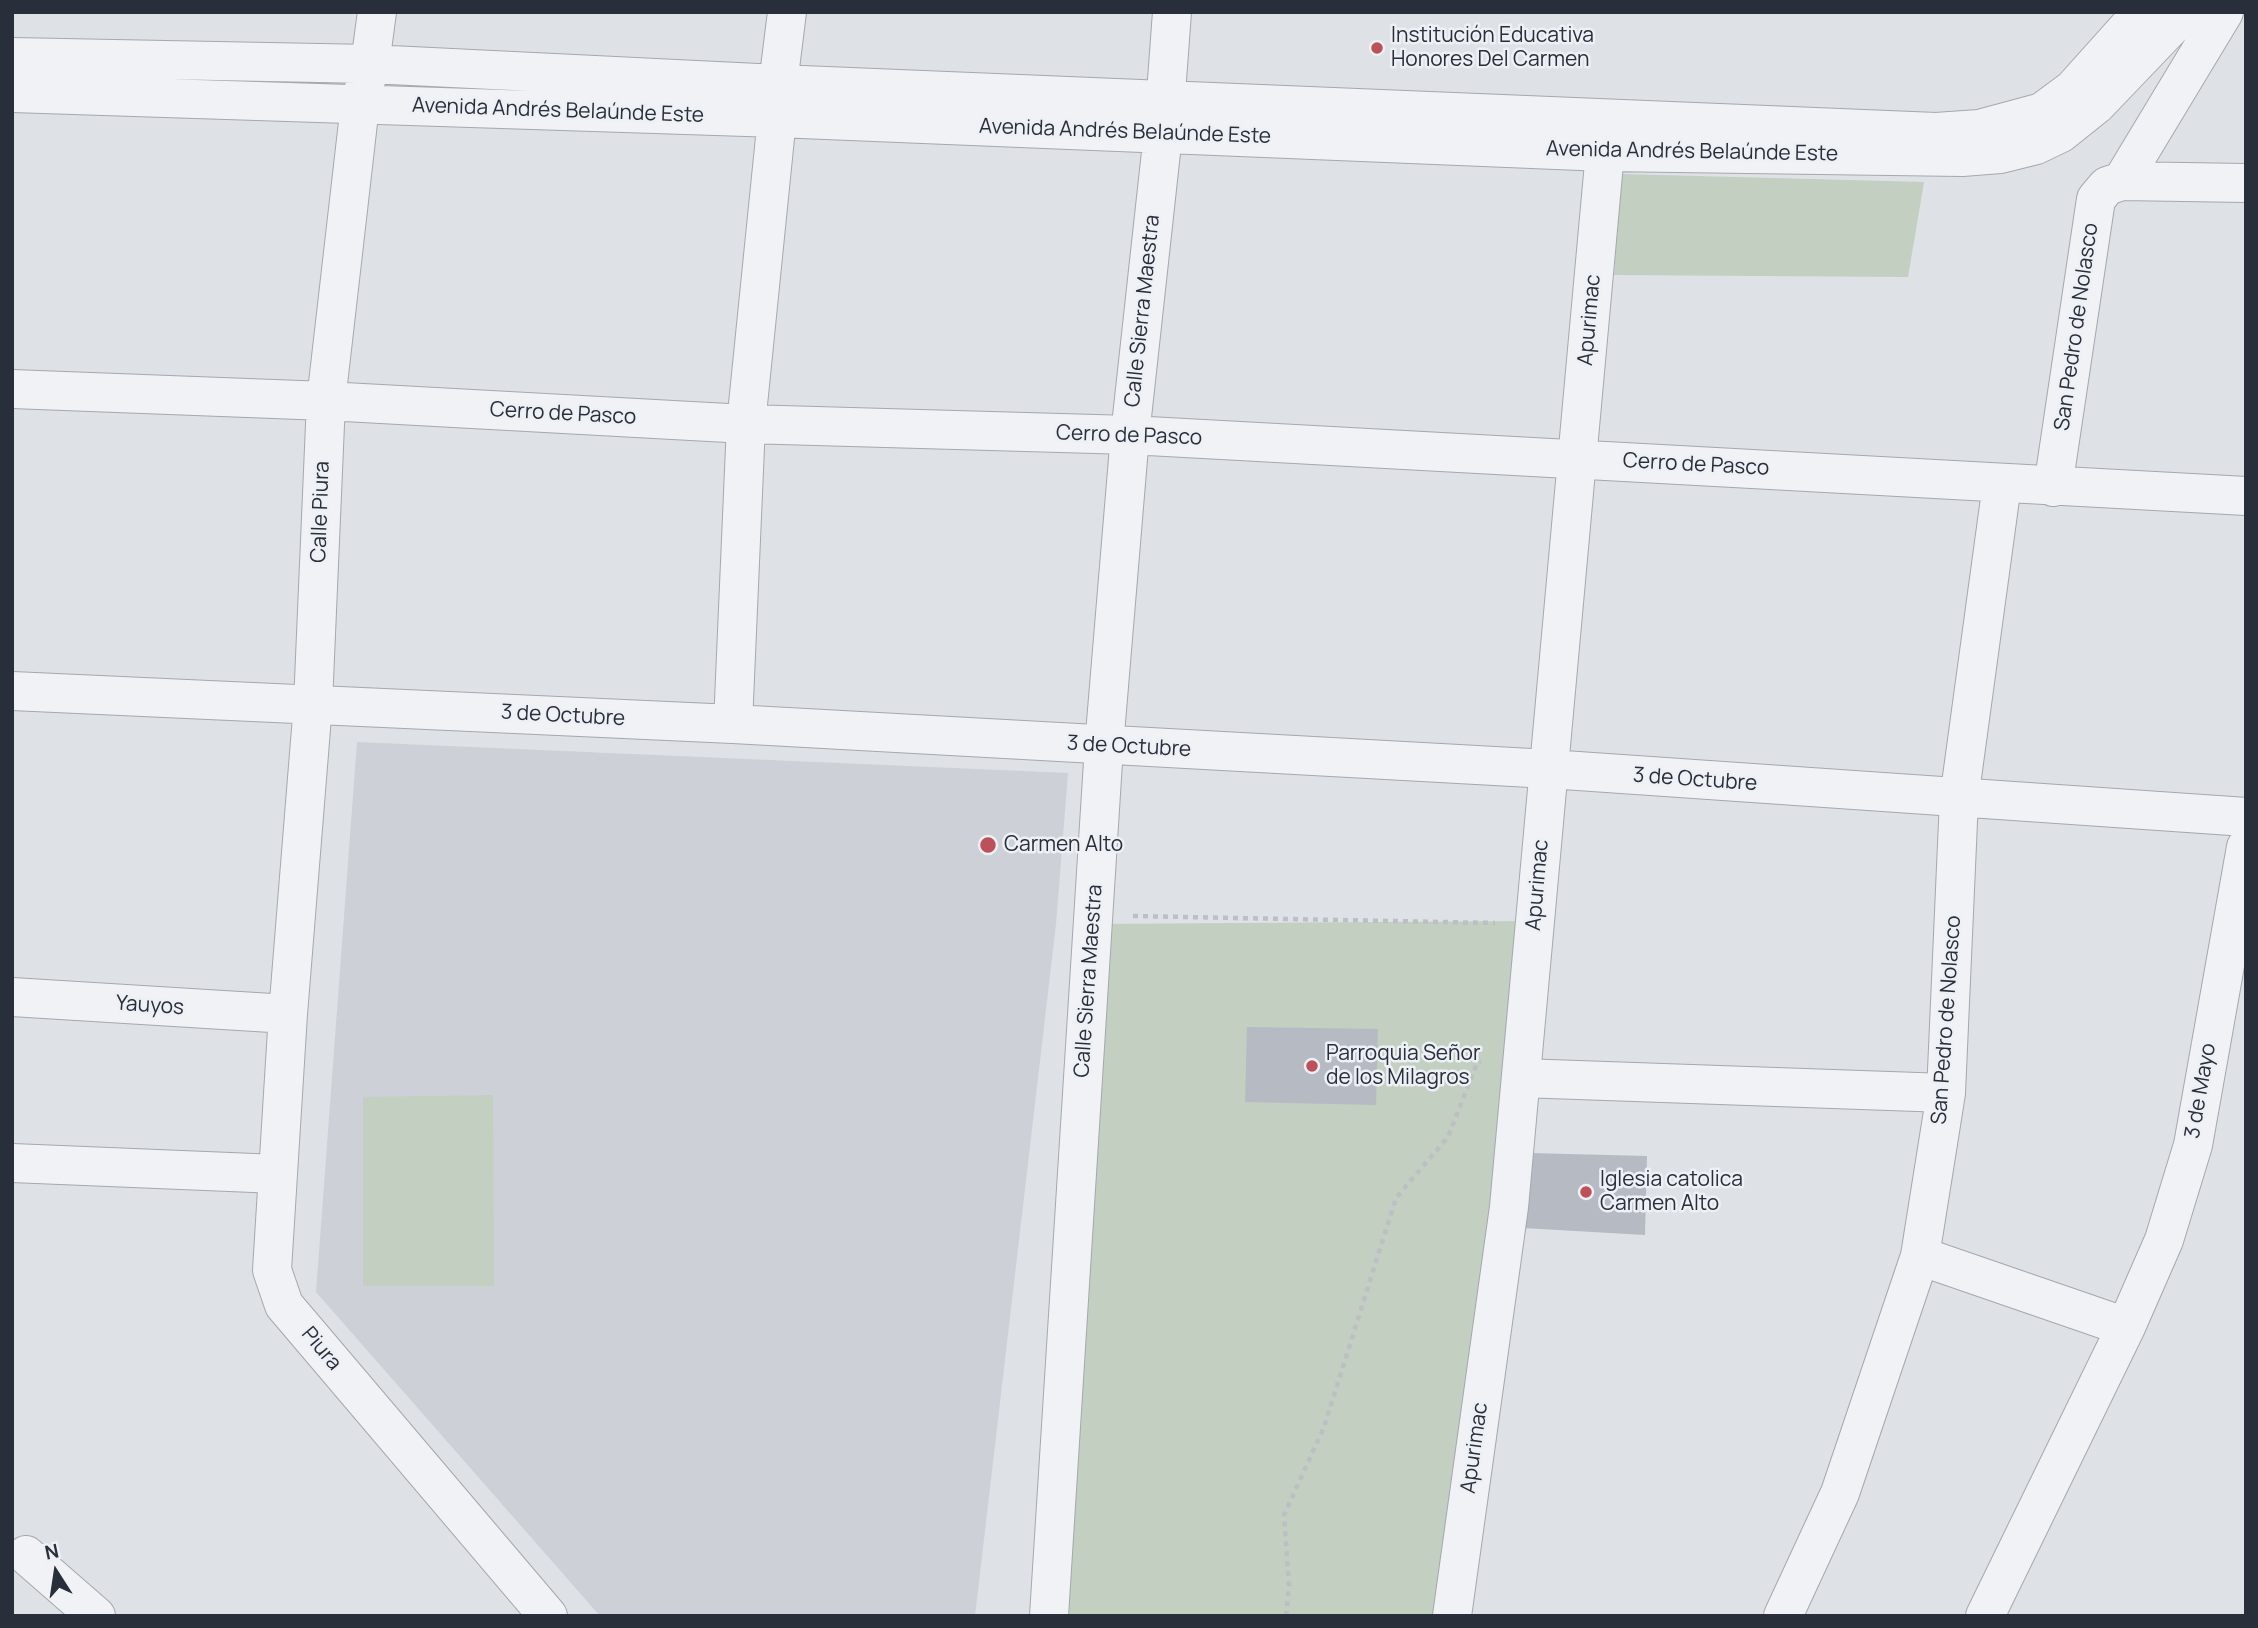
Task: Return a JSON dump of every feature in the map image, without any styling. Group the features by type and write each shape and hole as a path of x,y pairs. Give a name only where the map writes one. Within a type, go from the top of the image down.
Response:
{"street":[{"name":"Calle Piura","path":"288,1014 313,704 326,401 360,105 370,64 377,12"},
{"path":"733,724 747,424 787,12"},
{"name":"Calle Sierra Maestra","path":"1049,1616 1104,746 1130,435 1172,12"},
{"name":"Avenida Andrés Belaúnde Este","path":"12,57 370,64 778,101 1163,117 1936,132 1979,129 2042,112 2073,89 2142,12"},
{"name":"Avenida Andrés Belaúnde Este","path":"1163,117 1605,152 1962,157 2000,154 2036,145 2061,133 2096,105 2185,12"},
{"path":"2122,181 2224,12"},
{"name":"Avenida Andrés Belaúnde Este","path":"12,93 360,105 778,101"},
{"name":"Apurimac","path":"1452,1616 1508,1206 1605,152"},
{"path":"2122,181 2246,183"},
{"name":"San Pedro de Nolasco","path":"2053,487 2096,200 2107,186 2122,181"},
{"name":"Cerro de Pasco","path":"12,389 326,401 747,424 1130,435 2246,496"},
{"name":"San Pedro de Nolasco","path":"1783,1616 1840,1493 1920,1256 1946,1093 1959,799 2002,484"},
{"name":"3 de Octubre","path":"12,691 733,724 1549,769 2246,817"},
{"name":"3 de Mayo","path":"1986,1616 2126,1327 2164,1240 2193,1145 2246,847"},
{"name":"Yauyos","path":"12,997 288,1014"},
{"name":"Piura","path":"288,1014 272,1270 284,1305 548,1616"},
{"path":"1522,1060 1946,1093"},
{"path":"12,1163 278,1174"},
{"path":"1920,1256 2126,1327"},
{"path":"26,1555 96,1616"}],"path":[{"path":"1093,915 1535,924"},
{"path":"1286,1616 1289,1586 1284,1515 1324,1427 1396,1198 1448,1137 1477,1063 1522,1060"}],"shaded area":[{"path":"357,742 1068,773 1056,924 975,1616 600,1616 316,1292"}],"green space":[{"path":"1621,174 1924,182 1908,277 1614,275"},
{"path":"1532,921 1447,1616 1057,1616 1096,924"},
{"path":"493,1095 494,1286 363,1286 363,1097"}],"building":[{"name":"Parroquia Señor de los Milagros","path":"1247,1027 1378,1029 1376,1105 1245,1102"},
{"name":"Iglesia catolica Carmen Alto","path":"1529,1153 1647,1156 1645,1235 1523,1228"}],"place":[{"name":"Institución Educativa Honores Del Carmen","path":"1377,48"},
{"name":"Carmen Alto","path":"988,845"},
{"name":"Parroquia Señor de los Milagros","path":"1312,1066"},
{"name":"Iglesia catolica Carmen Alto","path":"1586,1192"}]}
